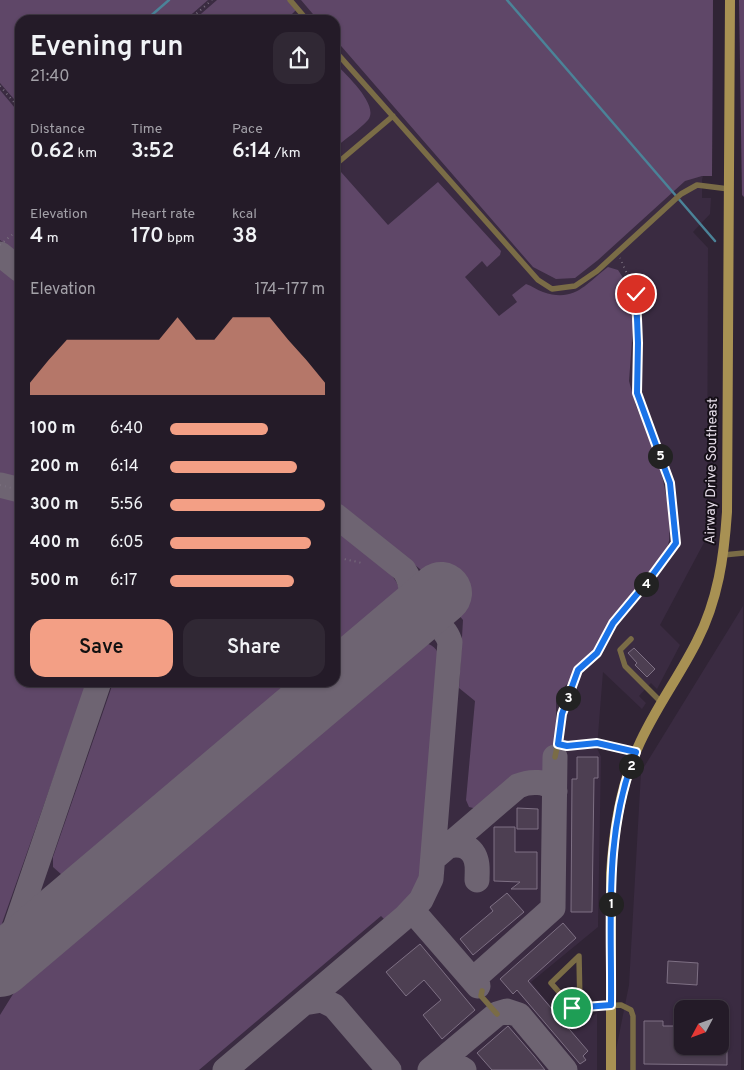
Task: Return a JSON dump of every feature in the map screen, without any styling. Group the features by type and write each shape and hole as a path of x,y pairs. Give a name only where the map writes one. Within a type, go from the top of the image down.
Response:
{"street":[{"name":"Airway Drive Southeast","path":"611,1070 613,844 620,799 636,752 687,660 706,621 718,582 723,555 727,512 730,0"}],"lane":[{"path":"290,0 303,15"},
{"path":"340,58 538,280 552,289 574,286 597,271 681,194 697,185 729,189"},
{"path":"340,161 392,116"},
{"path":"723,555 744,553"},
{"path":"631,639 620,650 625,666 662,703"},
{"path":"556,757 558,744 567,746 597,743 636,752"},
{"path":"580,1007 579,956 551,983 572,1008 611,1005 631,1010 633,1070"},
{"path":"482,991 481,996 497,1014"}],"path":[{"path":"194,15 212,0"},
{"path":"0,86 15,103"},
{"path":"0,246 15,232"},
{"path":"558,744 562,714 578,670 597,653 613,623 648,581 676,543 670,483 637,393 638,343 636,294 618,251"},
{"path":"0,486 15,489"},
{"path":"340,558 362,563"}],"shaded area":[{"path":"0,0 713,0 712,176 703,176 702,180 702,198 711,198 710,214 693,232 708,248 707,537 660,625 680,645 657,689 651,683 639,696 646,703 642,709 603,672 597,748 601,757 598,927 531,982 570,1030 597,1013 597,1070 0,1070"},
{"path":"0,0 208,0 191,15 15,15 15,100 0,83"},
{"path":"217,0 292,0 298,8 293,15 200,15"},
{"path":"301,0 713,0 712,176 702,176 685,181 598,260 575,278 556,279 533,267 340,45 340,15 314,15"},
{"path":"739,0 744,0 744,197 742,195"},
{"path":"340,68 360,90 369,106 370,114 364,124 340,144"},
{"path":"0,90 15,108 15,252 0,240"},
{"path":"340,173 388,225 438,182 501,251 500,255 487,267 482,261 465,277 499,316 517,302 512,295 526,284 543,292 563,295 579,290 608,267 618,270 631,290 634,314 629,381 636,406 656,454 663,480 670,515 669,541 666,552 653,572 630,597 596,650 561,691 556,701 556,741 550,754 546,775 542,779 524,780 516,783 502,791 482,810 469,807 466,800 475,701 459,688 463,620 420,569 340,506"},
{"path":"0,267 15,279 15,482 0,478"},
{"path":"0,494 15,497 15,687 86,687 0,929"},
{"path":"340,533 382,565 396,582 399,589 398,596 391,607 340,650"},
{"path":"743,606 741,1070 612,1070 629,985 641,772"},
{"path":"418,643 430,645 436,649 439,660 422,866 417,883 404,903 385,920 381,916 199,1070 0,1070 0,1015 28,970 403,653"},
{"path":"112,687 296,687 75,874 62,875 53,867 53,857"}],"building":[{"path":"634,648 655,669 647,677 635,665 637,663 628,653"},
{"path":"577,757 598,757 598,778 594,778 592,912 571,912 572,779 577,779"},
{"path":"517,808 538,809 538,829 517,829"},
{"path":"494,827 515,827 515,852 537,852 537,889 511,889 520,882 494,881"},
{"path":"507,893 524,912 473,955 460,939 493,911 490,907"},
{"path":"563,923 576,938 528,981 588,1051 583,1056 586,1060 580,1064 517,990 513,994 500,979"},
{"path":"420,944 475,1010 442,1039 423,1015 441,1000 424,980 406,996 386,972"},
{"path":"668,961 698,963 697,985 667,983"},
{"path":"644,1021 663,1021 663,1026 674,1026 674,1055 727,1055 727,1065 644,1064"},
{"path":"508,1026 545,1070 492,1070 477,1053"}],"waterway":[{"path":"152,15 169,0"},
{"path":"507,0 715,241"}],"taxiway":[{"path":"0,254 15,266"},
{"path":"0,485 15,489"},
{"path":"225,1070 405,917 421,900 431,879 450,642 439,626 428,622 407,621 412,595 410,582 404,570 340,519"},
{"path":"0,972 97,687"},
{"path":"467,973 472,976 478,975 553,908 555,757"},
{"path":"433,859 518,786 538,782 552,787 555,791"},
{"path":"443,849 458,845 471,851 477,862 477,880"},
{"path":"405,917 412,915 418,917 478,986"},
{"path":"304,1003 322,1000 334,1006 389,1070"},
{"path":"430,1070 497,1014 507,1011 519,1015 565,1070"},
{"path":"437,1065 450,1061 464,1070"}],"runway":[{"path":"340,678 441,593"},
{"path":"0,966 330,687"}],"route":[{"path":"572,1008 611,1005 611,873 613,844 620,799 636,752 597,743 567,746 558,744 562,714 578,670 597,653 613,623 648,581 676,543 670,483 637,393 638,343 636,294"}]}
